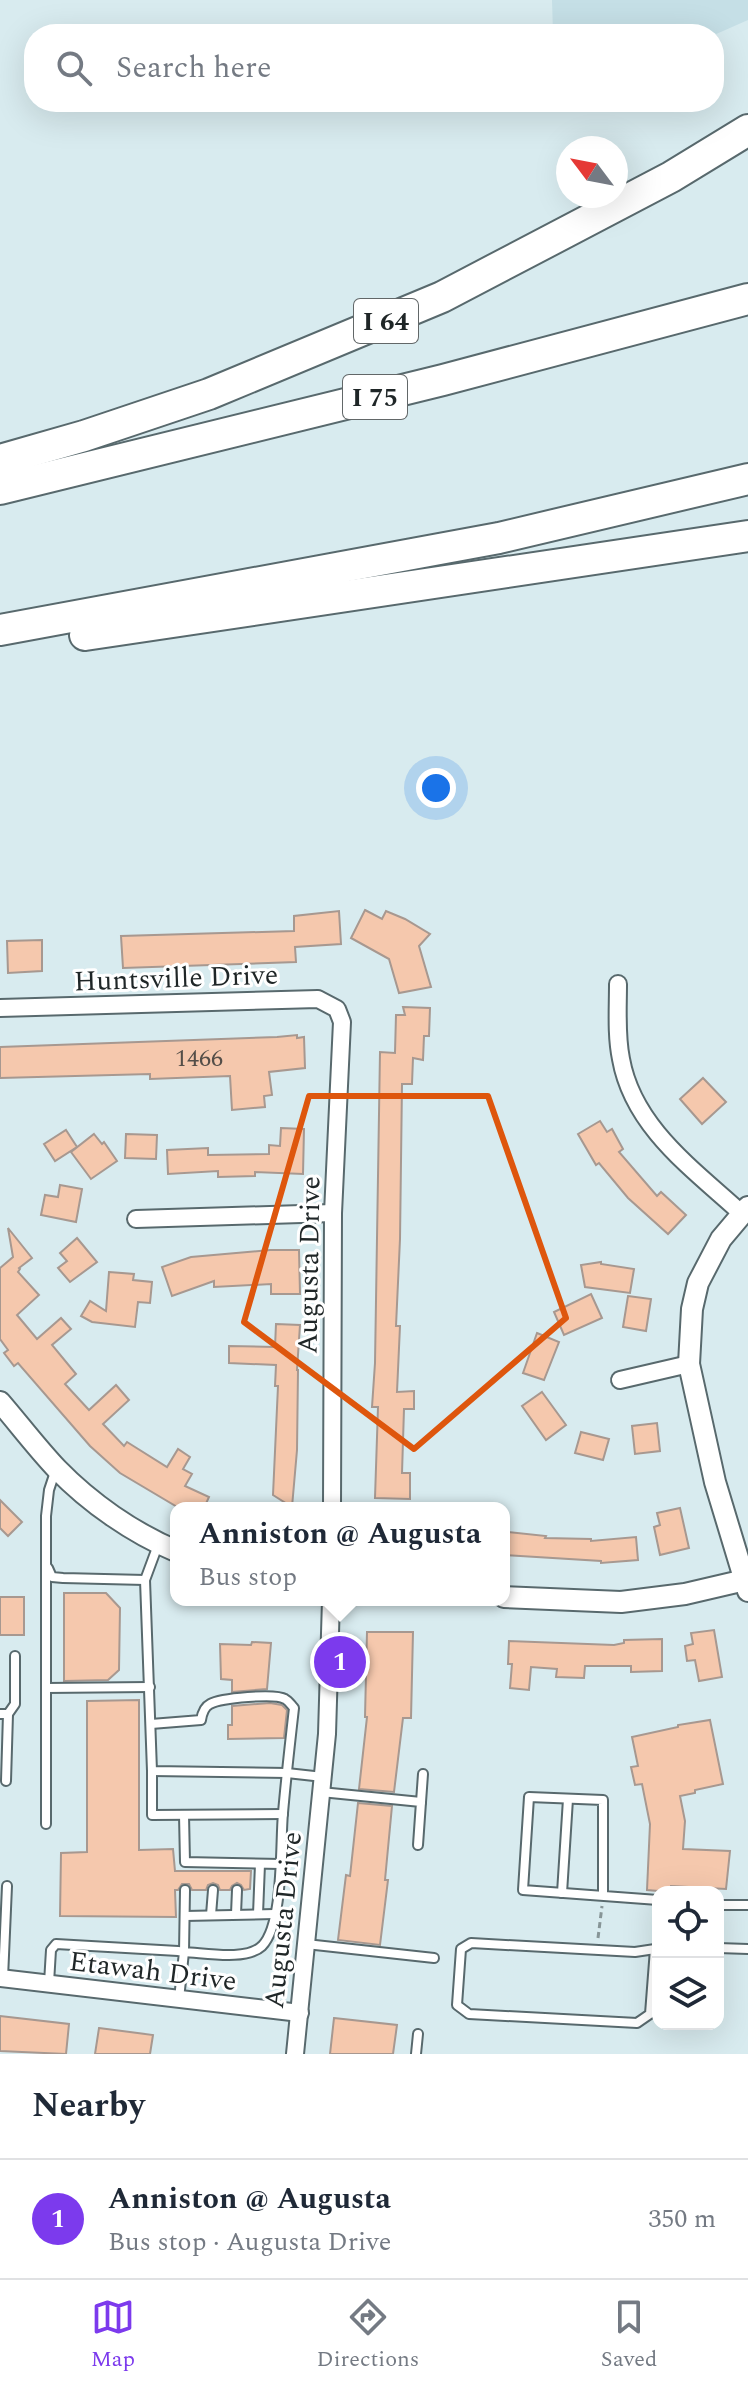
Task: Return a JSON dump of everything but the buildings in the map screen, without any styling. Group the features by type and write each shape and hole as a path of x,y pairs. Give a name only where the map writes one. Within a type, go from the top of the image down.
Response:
{"highway":[{"name":"I 64","path":"0,460 84,436 209,394 442,297 671,177 748,130"},
{"name":"I 75","path":"0,489 443,380 748,299"},
{"path":"0,630 499,538 748,479"},
{"path":"0,648 748,536"}],"street":[{"path":"510,1597 621,1602 747,1583 715,1482 689,1364 692,1309 698,1283 721,1239 744,1210 666,1144 644,1117 629,1088 621,1059 618,984"},
{"name":"Huntsville Drive","path":"0,1008 318,999 337,1009 342,1022"},
{"name":"Augusta Drive","path":"332,1502 333,1213 342,1022"},
{"path":"136,1219 333,1213"},
{"path":"620,1380 689,1364"},
{"path":"0,1402 73,1484 129,1527 168,1548"},
{"name":"Augusta Drive","path":"295,2054 327,1734 331,1606"},
{"name":"Etawah Drive","path":"2,1978 300,2013"}],"lane":[{"path":"46,1824 46,1564 49,1490 56,1468"},
{"path":"168,1548 145,1580 152,1815 283,1814"},
{"path":"46,1564 52,1577 145,1580"},
{"path":"6,1781 4,1714 15,1704 15,1656"},
{"path":"46,1688 150,1687"},
{"path":"49,1983 51,1950 56,1944 247,1955 262,1946 271,1932 281,1864 294,1708 279,1697 230,1698 209,1704 201,1720 151,1724"},
{"path":"152,1771 287,1773 322,1784 421,1802"},
{"path":"418,1845 423,1774"},
{"path":"603,1896 603,1800 529,1797 523,1890 562,1893 603,1896 652,1900"},
{"path":"562,1893 568,1799"},
{"path":"184,1815 185,1867 281,1864"},
{"path":"258,1914 260,1864"},
{"path":"2,1978 7,1886"},
{"path":"179,1999 184,1952 185,1890"},
{"path":"211,1915 213,1890"},
{"path":"236,1914 237,1890"},
{"path":"724,1905 748,1905"},
{"path":"185,1916 274,1914"},
{"path":"652,1950 635,1952 471,1943 461,1949 457,2005 469,2014 637,2023 650,2014 656,1958"},
{"path":"306,1944 434,1958"},
{"path":"724,1948 748,1949"},
{"path":"416,2054 418,2034"}],"path":[{"path":"597,1950 603,1896"}],"highlighted area":[{"path":"309,1096 488,1096 566,1318 414,1449 244,1322"}],"shaded area":[{"path":"552,0 748,0 748,20 724,31 724,24 553,24"}],"place":[{"name":"Anniston @ Augusta","path":"340,1662"}]}
